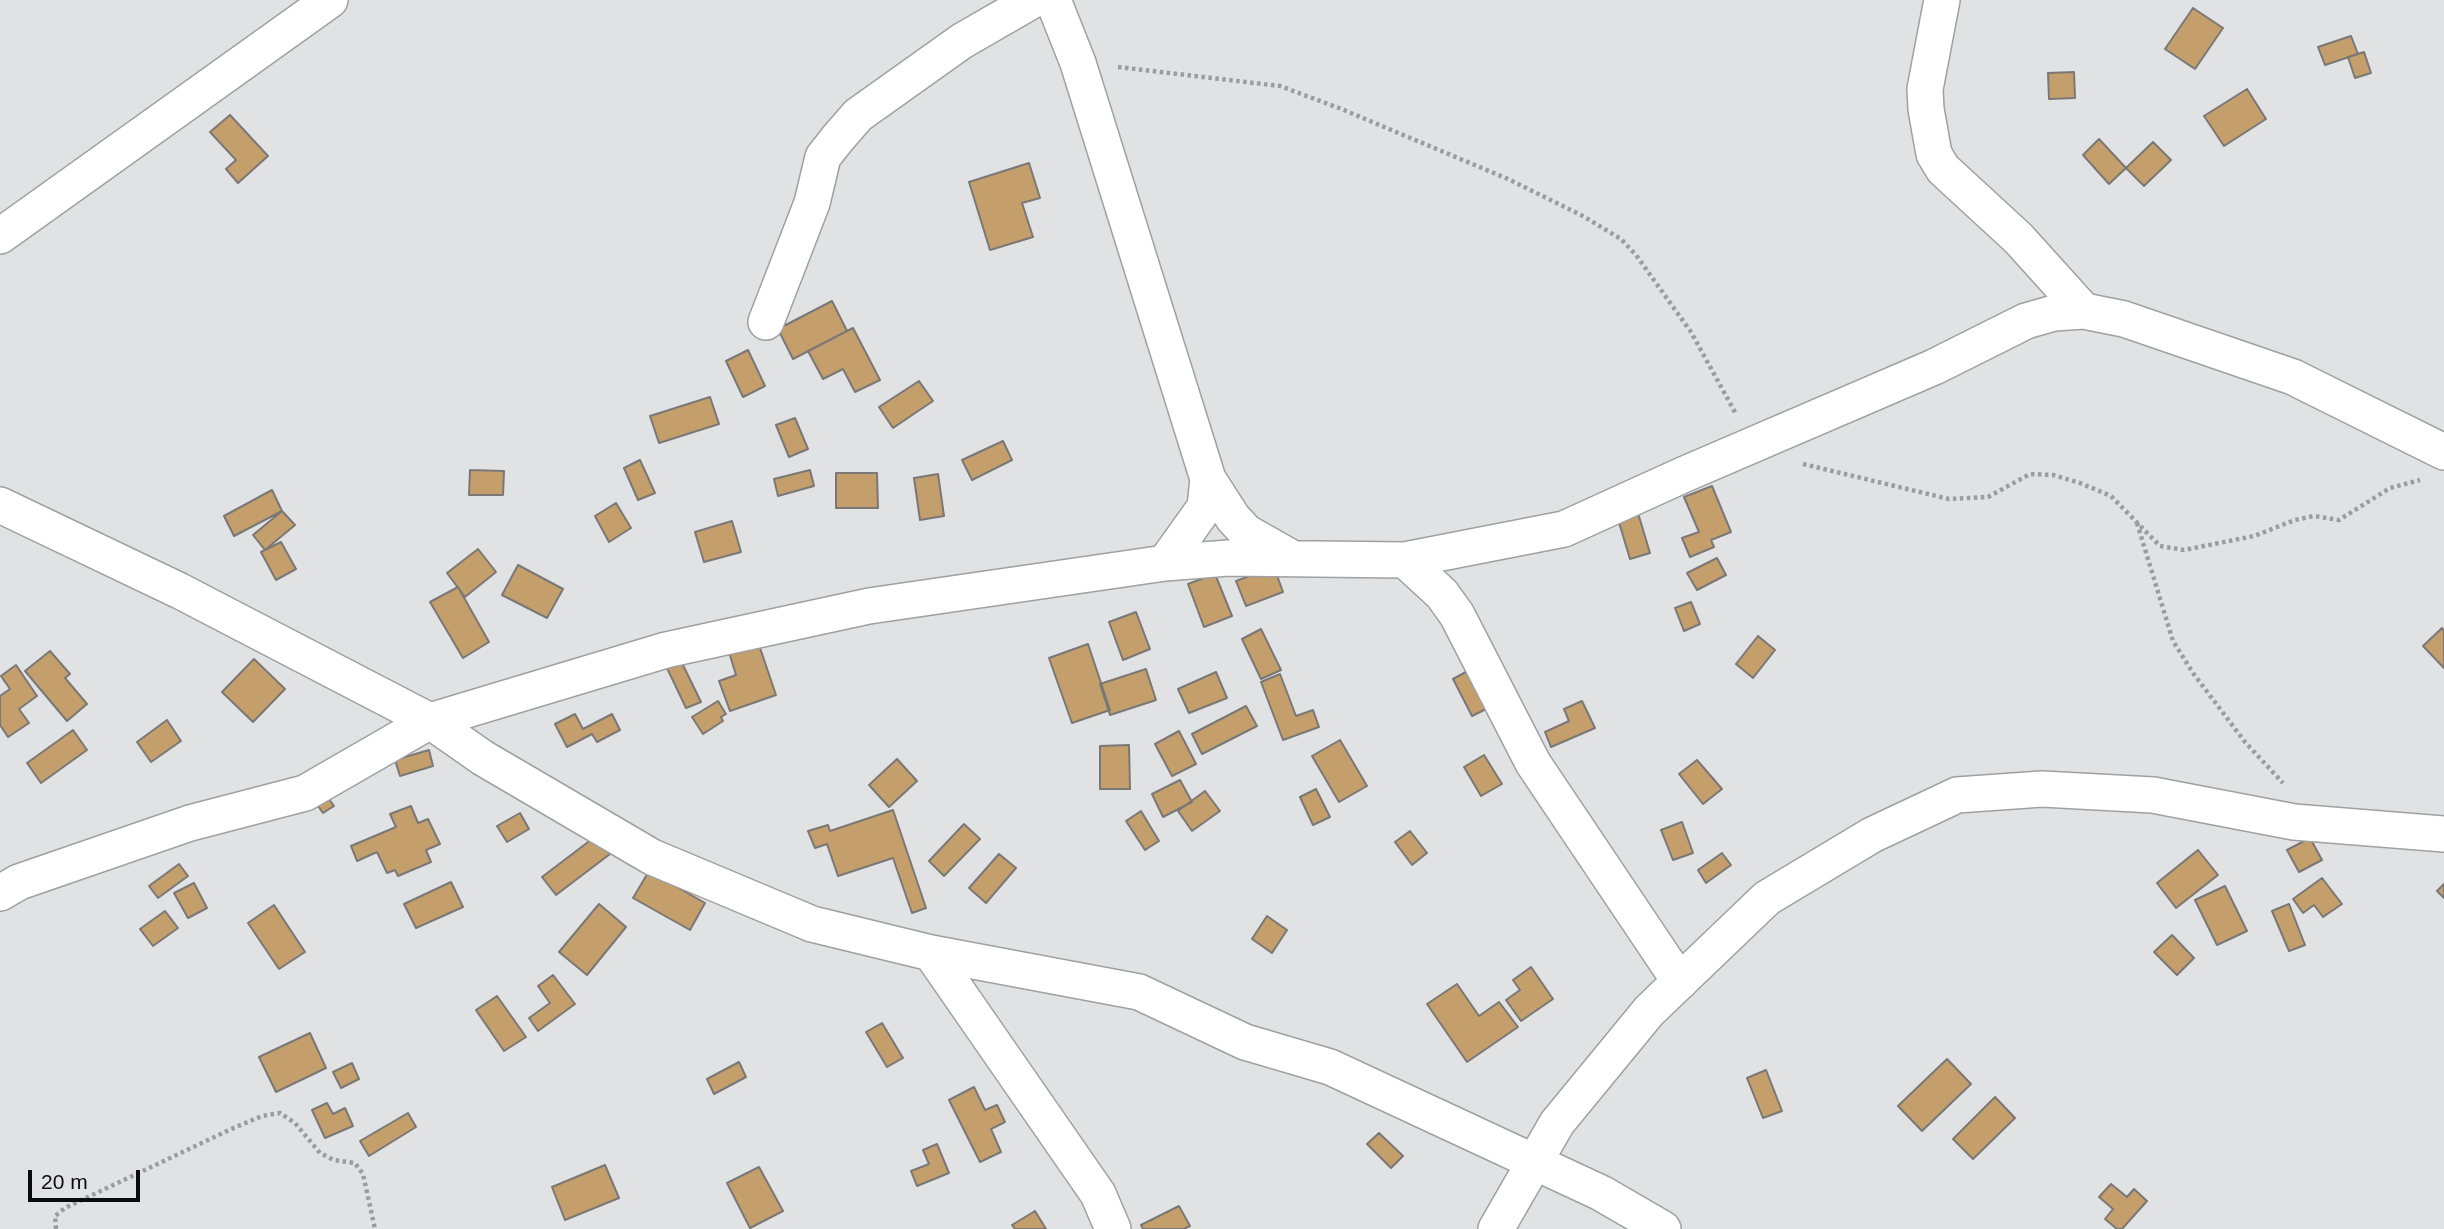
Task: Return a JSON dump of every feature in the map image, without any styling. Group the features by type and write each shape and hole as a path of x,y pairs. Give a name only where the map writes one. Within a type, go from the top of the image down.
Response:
{"street":[{"path":"0,236 330,0"},
{"path":"766,321 812,203 823,157 838,138 858,115 962,41 1033,0"},
{"path":"1053,0 1078,63 1208,479 1233,518 1246,532 1290,558"},
{"path":"1942,0 1925,89 1934,154 1943,169 2018,238 2084,311"},
{"path":"0,893 19,882 190,823 304,793 430,721 666,650 869,606 1165,563 1228,558 1405,560 1564,529 1934,367 2026,321 2054,313 2084,311 2124,319 2293,377 2444,452"},
{"path":"1165,563 1205,508 1208,479"},
{"path":"0,505 180,592 430,721 483,758 652,857 812,923 931,953 1139,992 1245,1042 1330,1067 1601,1193 1663,1229"},
{"path":"1405,560 1442,594 1457,615 1533,763 1680,982"},
{"path":"1496,1229 1557,1123 1649,1011 1767,898 1872,835 1957,794 2042,789 2153,794 2294,822 2444,834"},
{"path":"931,953 1098,1194 1113,1229"}],"path":[{"path":"1078,63 1280,86 1496,174 1583,216 1621,239 1636,255 1691,332 1752,445 1789,460 1948,499 1988,497 2029,474 2053,475 2111,496 2160,546 2184,550 2254,536 2295,520 2315,516 2339,520 2390,488 2422,479"},
{"path":"2135,519 2173,641 2193,673 2245,742 2282,781 2291,797 2294,822"},
{"path":"57,1229 55,1216 65,1208 229,1130 262,1116 280,1113 295,1123 320,1153 334,1160 355,1163 363,1174 375,1229"}],"building":[{"path":"2193,8 2223,28 2195,69 2165,49"},
{"path":"2351,36 2358,54 2325,65 2318,47"},
{"path":"2364,52 2371,73 2355,78 2348,57"},
{"path":"2074,72 2075,98 2049,99 2048,73"},
{"path":"2247,89 2266,119 2224,146 2204,116"},
{"path":"230,115 268,156 238,183 226,169 236,160 210,132"},
{"path":"2099,139 2126,168 2109,184 2083,155"},
{"path":"2153,142 2171,160 2144,186 2126,168"},
{"path":"1029,163 1040,198 1022,203 1033,237 990,250 969,182"},
{"path":"832,301 847,331 793,359 778,329"},
{"path":"853,328 880,380 855,392 843,369 823,379 808,351"},
{"path":"748,350 765,386 743,397 726,361"},
{"path":"919,381 933,401 893,428 879,407"},
{"path":"710,397 719,424 659,443 650,416"},
{"path":"795,418 808,449 789,457 776,425"},
{"path":"1003,441 1012,460 972,480 962,460"},
{"path":"640,460 655,493 638,500 624,468"},
{"path":"470,470 504,471 503,495 469,495"},
{"path":"810,470 814,486 778,496 774,479"},
{"path":"836,473 877,473 878,508 836,508"},
{"path":"938,474 944,516 920,520 914,478"},
{"path":"1712,486 1731,532 1711,540 1714,547 1690,557 1682,538 1699,532 1684,497"},
{"path":"272,490 282,511 234,536 224,516"},
{"path":"616,503 631,528 609,542 595,516"},
{"path":"282,511 295,525 265,550 253,535"},
{"path":"1638,513 1650,553 1630,559 1618,519"},
{"path":"732,521 741,552 704,562 695,532"},
{"path":"281,542 296,569 276,580 261,552"},
{"path":"478,549 496,572 465,597 447,573"},
{"path":"1717,558 1726,575 1697,590 1687,573"},
{"path":"518,565 563,589 547,618 502,595"},
{"path":"1274,567 1283,592 1246,606 1236,581"},
{"path":"1215,574 1232,616 1204,627 1188,584"},
{"path":"458,587 489,642 463,658 430,602"},
{"path":"1691,602 1700,624 1684,631 1675,608"},
{"path":"1136,612 1150,649 1123,660 1109,622"},
{"path":"2442,628 2444,631 2444,668 2423,646"},
{"path":"1261,629 1281,670 1261,679 1242,639"},
{"path":"1758,636 1775,650 1753,678 1736,664"},
{"path":"758,642 776,695 730,711 719,681 736,675 729,652"},
{"path":"1088,644 1110,710 1072,723 1049,658"},
{"path":"50,651 70,674 65,678 87,704 67,721 25,671"},
{"path":"254,659 285,689 253,722 222,692"},
{"path":"681,661 701,702 686,708 667,668"},
{"path":"16,665 37,696 19,709 29,723 8,737 0,725 0,696 10,689 1,676"},
{"path":"1475,667 1494,705 1472,716 1453,679"},
{"path":"1146,669 1156,700 1110,715 1100,684"},
{"path":"1216,672 1227,698 1189,713 1178,689"},
{"path":"1280,674 1296,716 1313,710 1319,727 1283,740 1261,682"},
{"path":"718,701 726,714 721,717 723,721 703,734 692,717"},
{"path":"1582,701 1595,728 1551,747 1545,732 1569,721 1564,709"},
{"path":"1246,706 1257,726 1202,754 1192,734"},
{"path":"575,714 583,729 612,714 620,730 597,742 592,734 567,747 555,724"},
{"path":"167,720 181,741 151,762 137,742"},
{"path":"73,730 87,750 41,783 27,763"},
{"path":"1179,731 1196,764 1172,776 1155,744"},
{"path":"1340,740 1367,786 1339,802 1312,756"},
{"path":"1129,745 1130,789 1100,789 1100,746"},
{"path":"429,750 433,766 400,776 395,760"},
{"path":"1484,755 1502,784 1481,796 1464,767"},
{"path":"897,759 917,781 889,807 869,785"},
{"path":"1697,760 1722,789 1703,804 1679,774"},
{"path":"1180,780 1192,802 1163,817 1152,794"},
{"path":"1316,789 1330,817 1313,825 1300,797"},
{"path":"1205,791 1220,811 1192,831 1178,811"},
{"path":"324,792 334,806 323,813 313,799"},
{"path":"411,806 418,823 428,819 440,844 426,850 431,862 398,876 395,870 387,873 377,852 357,861 351,846 396,827 390,814"},
{"path":"893,810 926,908 912,913 893,858 838,876 827,844 815,848 808,831 828,825 830,831"},
{"path":"1141,811 1159,841 1145,850 1126,821"},
{"path":"520,813 529,829 507,842 497,826"},
{"path":"1682,822 1693,853 1673,860 1661,830"},
{"path":"964,824 980,839 944,876 929,861"},
{"path":"1410,831 1427,853 1412,865 1395,842"},
{"path":"596,836 610,854 556,895 542,877"},
{"path":"2310,838 2322,860 2299,872 2287,850"},
{"path":"2198,850 2218,875 2176,908 2157,883"},
{"path":"1722,853 1731,865 1706,883 1698,870"},
{"path":"999,854 1016,868 986,903 969,888"},
{"path":"179,864 188,876 158,898 149,886"},
{"path":"649,871 705,903 690,930 633,898"},
{"path":"2322,878 2342,904 2323,917 2314,905 2303,913 2293,899"},
{"path":"451,882 463,907 416,928 404,904"},
{"path":"194,883 207,908 188,918 174,893"},
{"path":"2444,884 2444,898 2437,891"},
{"path":"2225,886 2247,931 2217,945 2195,900"},
{"path":"599,904 626,927 587,975 559,952"},
{"path":"2289,904 2305,945 2289,951 2272,911"},
{"path":"274,905 305,952 279,969 248,923"},
{"path":"165,911 178,928 153,946 140,929"},
{"path":"1267,916 1287,930 1272,953 1252,939"},
{"path":"2172,935 2194,958 2177,975 2154,952"},
{"path":"1531,967 1553,999 1521,1021 1506,1000 1520,990 1513,980"},
{"path":"553,975 575,1004 538,1031 529,1018 550,1003 538,986"},
{"path":"1457,984 1479,1016 1499,1002 1518,1027 1467,1062 1427,1004"},
{"path":"497,996 526,1037 504,1051 476,1010"},
{"path":"882,1023 903,1058 887,1067 866,1032"},
{"path":"310,1033 326,1068 276,1092 259,1057"},
{"path":"1947,1059 1971,1084 1922,1131 1898,1106"},
{"path":"739,1062 746,1077 714,1094 707,1079"},
{"path":"352,1063 359,1079 341,1088 333,1072"},
{"path":"1766,1070 1782,1111 1763,1118 1747,1078"},
{"path":"974,1087 985,1110 997,1105 1005,1122 991,1129 1001,1152 980,1162 949,1100"},
{"path":"1995,1097 2015,1118 1973,1159 1953,1139"},
{"path":"327,1103 333,1114 345,1108 353,1126 325,1138 312,1110"},
{"path":"408,1113 416,1127 369,1156 360,1141"},
{"path":"1379,1133 1403,1156 1391,1168 1367,1144"},
{"path":"937,1144 949,1173 917,1186 911,1171 929,1164 923,1150"},
{"path":"605,1165 619,1198 565,1220 552,1187"},
{"path":"759,1167 783,1211 750,1228 727,1183"},
{"path":"2111,1184 2127,1197 2134,1189 2147,1201 2122,1229 2117,1229 2105,1219 2113,1209 2099,1197"},
{"path":"1179,1206 1190,1226 1184,1229 1143,1229 1141,1225"},
{"path":"1035,1211 1046,1229 1015,1229 1012,1225"}]}
